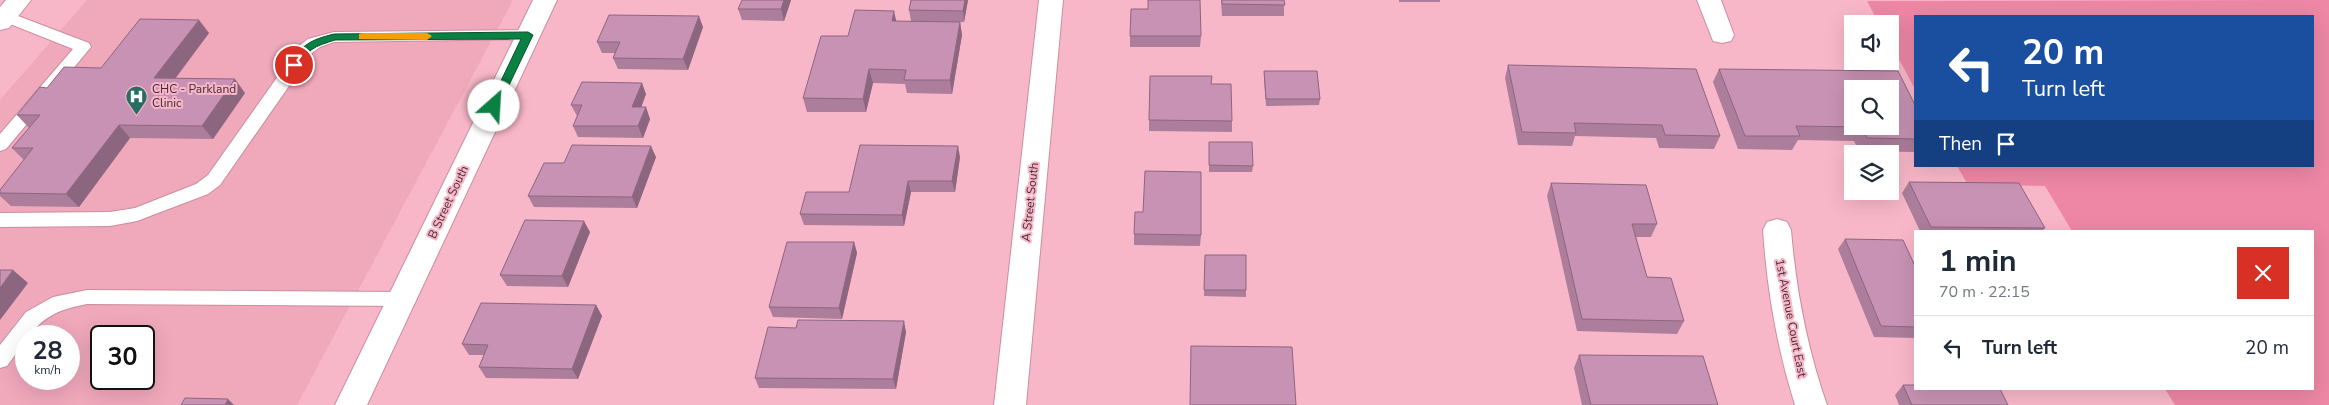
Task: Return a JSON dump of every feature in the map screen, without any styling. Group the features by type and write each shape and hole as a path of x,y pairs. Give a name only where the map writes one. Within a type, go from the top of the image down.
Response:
{"street":[{"name":"B Street South","path":"352,405 545,0"},
{"name":"A Street South","path":"1010,405 1051,0"},
{"path":"1708,0 1722,35"},
{"name":"1st Avenue Court East","path":"1777,230 1778,263 1793,343 1811,405"}],"lane":[{"path":"0,145 83,47 8,13"},
{"path":"0,220 110,219 137,214 202,189 214,180 306,49 314,43 334,37 528,35"},
{"path":"0,360 34,317 60,302 87,297 402,299"}],"shaded area":[{"path":"87,0 513,0 297,405 0,405 0,100"},
{"path":"2329,0 2329,405 2175,405 2166,390 2314,390 2314,230 2071,230 2045,186 1968,185 1958,167 2314,167 2314,15 1914,15 1914,87 1899,60 1899,15 1874,15 1867,1"}],"building":[{"path":"742,0 784,0 781,9 738,9"},
{"path":"911,0 965,0 963,11 909,10"},
{"path":"1148,0 1200,0 1201,36 1130,36 1131,9 1148,9"},
{"path":"1222,0 1284,0 1285,5 1222,4"},
{"path":"855,10 894,11 892,21 960,22 950,80 904,80 906,70 869,69 863,99 803,98 821,36 848,36"},
{"path":"609,15 699,16 683,59 613,58 620,42 597,42"},
{"name":"CHC - Parkland Clinic","path":"140,19 199,20 154,78 235,79 202,126 119,125 66,194 0,193 0,190 33,148 12,148 40,115 17,115 40,87 47,88 64,67 101,68"},
{"path":"1508,65 1696,69 1720,136 1665,135 1662,125 1574,123 1576,133 1522,132"},
{"path":"1719,69 1898,71 1914,103 1914,139 1867,138 1866,135 1899,135 1899,80 1844,80 1844,127 1796,126 1800,136 1745,136"},
{"path":"1264,71 1317,71 1320,99 1266,99"},
{"path":"1150,76 1212,76 1211,84 1231,84 1232,121 1149,120"},
{"path":"582,82 642,83 632,107 646,107 638,126 573,126 582,105 571,105"},
{"path":"1209,142 1252,142 1253,166 1209,165"},
{"path":"572,145 651,146 632,197 528,196 544,163 564,163"},
{"path":"860,145 958,146 952,181 908,181 902,215 800,214 806,192 849,192"},
{"path":"1145,171 1201,172 1201,235 1134,234 1135,212 1143,212"},
{"path":"1909,182 2019,183 2045,228 1931,227"},
{"path":"1551,183 1646,185 1657,224 1632,224 1647,277 1671,278 1684,321 1582,319"},
{"path":"525,220 584,221 562,276 500,275"},
{"path":"1845,239 1903,240 1914,264 1914,327 1881,326"},
{"path":"787,242 854,242 839,308 769,307"},
{"path":"1205,255 1246,255 1246,290 1204,290"},
{"path":"0,270 13,270 0,288"},
{"path":"481,303 596,305 572,369 479,367 488,345 462,344"},
{"path":"798,320 904,321 893,379 755,378 768,327 796,328"},
{"path":"1191,346 1292,347 1296,405 1190,405"},
{"path":"1579,355 1703,356 1718,405 1591,405"},
{"path":"1903,385 1914,385 1914,390 2000,390 2008,405 1912,405"},
{"path":"185,398 228,399 225,405 181,405"}],"slow traffic":[{"path":"362,37 427,36"}],"place":[{"name":"CHC - Parkland Clinic","path":"136,115"}],"route":[{"path":"294,65 306,49 314,43 334,37 528,35 494,106"}]}
